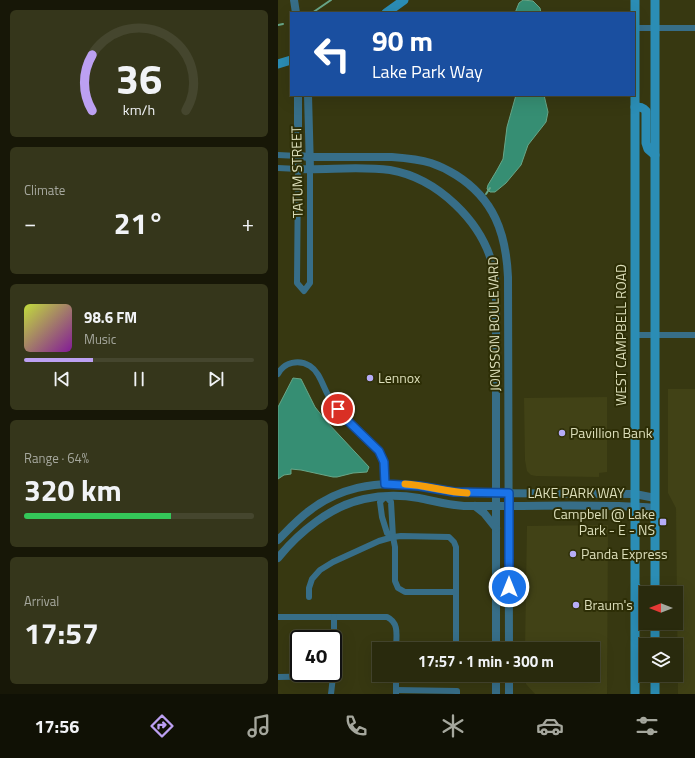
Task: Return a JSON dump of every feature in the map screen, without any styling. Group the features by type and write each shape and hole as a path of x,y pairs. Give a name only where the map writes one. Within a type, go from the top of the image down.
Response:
{"main road":[{"path":"387,12 404,0"},
{"name":"WEST CAMPBELL ROAD","path":"635,0 635,694"},
{"path":"655,586 656,0"},
{"path":"278,64 290,60"},
{"path":"635,107 644,108 646,111 646,143 648,149 655,155"},
{"path":"636,587 639,590"},
{"path":"655,682 655,694"}],"street":[{"path":"294,0 296,12"},
{"path":"635,28 695,28"},
{"name":"TATUM STREET","path":"298,96 298,283 304,291 310,283 310,157 308,96"},
{"name":"JONSSON BOULEVARD","path":"278,155 310,157 404,158 429,162 440,166 459,177 475,189 490,207 497,220 508,260 509,642"},
{"name":"JONSSON BOULEVARD","path":"278,168 310,170 371,169 391,171 417,179 445,195 456,204 473,224 488,252 495,277 496,642"},
{"path":"298,250 310,249"},
{"path":"495,277 508,277"},
{"path":"635,335 695,335"},
{"path":"278,374 287,365 295,362 309,365 318,376 326,392 338,409 349,422 379,451 384,462 386,496 391,502 395,547 395,581 398,588 405,592 456,592"},
{"name":"LAKE PARK WAY","path":"278,540 310,510 322,502 340,493 364,486 385,484 416,485 454,492 635,494 655,503"},
{"path":"386,496 380,502 381,509 387,533 393,537"},
{"name":"LAKE PARK WAY","path":"278,558 286,548 304,532 323,518 353,502 365,499 386,496 406,496 462,506 635,506 655,503"},
{"path":"475,506 484,513 496,528"},
{"path":"309,597 309,588 312,579 320,570 333,562 379,541 401,536 449,537 452,539 456,548 456,642"},
{"path":"496,614 509,614"},
{"path":"278,617 387,617 392,619 396,625 396,642"},
{"path":"334,617 334,630"},
{"path":"278,677 290,677"},
{"path":"331,694 332,682"},
{"path":"496,682 496,694"},
{"path":"509,682 509,694"},
{"path":"396,692 457,692"}],"shaded area":[{"path":"523,0 533,1 540,8 541,12 515,12 519,3"},
{"path":"516,96 544,96 548,112 546,122 528,145 521,165 506,183 495,192 490,192 487,189 488,185 503,159 507,127"},
{"path":"293,378 301,379 315,407 369,467 367,472 333,477 291,469 291,474 284,475 278,479 278,407"},
{"path":"668,389 695,389 695,694 678,694 678,682 683,682 683,638 677,638 677,630 683,630 683,586 677,586 676,508 668,493"},
{"path":"607,397 607,472 599,473 599,477 536,476 531,475 527,471 525,460 524,398"},
{"path":"608,525 607,694 535,694 526,684 526,682 600,682 600,642 525,642 527,526"}],"waterway":[{"path":"313,12 331,0"},
{"path":"278,25 283,24"},
{"path":"486,194 490,188"}],"slow traffic":[{"path":"405,484 467,493"}],"place":[{"name":"Lennox","path":"370,378"},
{"name":"Pavillion Bank","path":"562,433"},
{"name":"Campbell @ Lake Park - E - NS","path":"663,522"},
{"name":"Panda Express","path":"573,554"},
{"name":"Braum's","path":"576,605"}],"route":[{"path":"338,409 349,422 379,451 384,462 385,484 410,484 466,493 509,493 509,587"}]}
